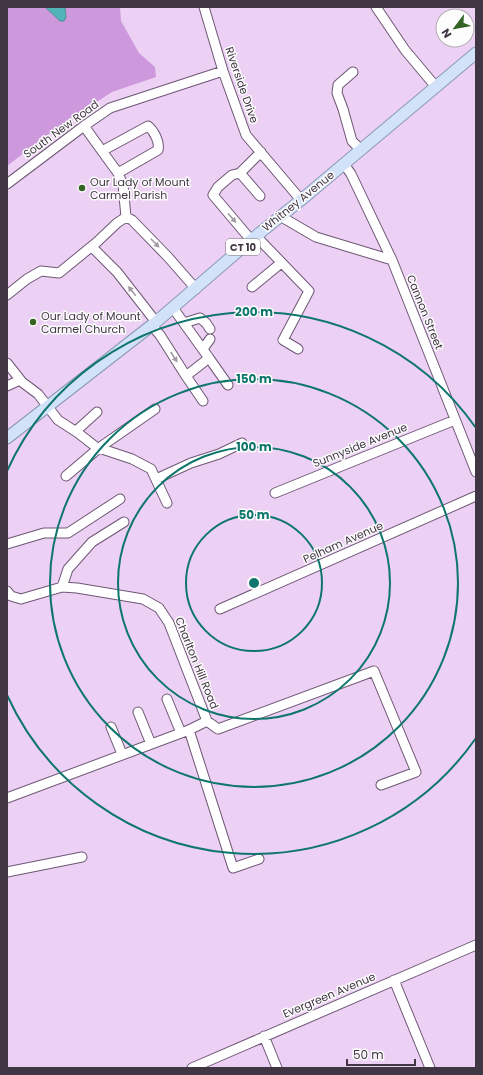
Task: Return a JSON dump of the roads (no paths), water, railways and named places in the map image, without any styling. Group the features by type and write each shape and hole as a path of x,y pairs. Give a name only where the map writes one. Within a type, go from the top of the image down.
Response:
{"main road":[{"name":"Whitney Avenue","path":"7,438 154,324 280,216 475,56"}],"street":[{"name":"Riverside Drive","path":"204,7 223,71 246,135 301,200"},
{"path":"376,7 405,50 436,87"},
{"name":"South New Road","path":"7,184 110,108 223,71"},
{"path":"353,72 338,84 337,93 352,141 361,150"},
{"path":"84,126 118,173 123,185 126,217"},
{"path":"102,152 148,126 153,131 159,146 158,150 118,173"},
{"path":"261,152 240,173 232,175 218,187 213,195 254,238 309,291 283,340 298,349"},
{"name":"Cannon Street","path":"344,164 351,174 392,260 476,472"},
{"path":"240,173 260,196"},
{"path":"280,216 316,237 392,260"},
{"path":"7,295 27,279 41,271 59,273 92,247 117,223 126,217"},
{"path":"126,217 132,220 196,289"},
{"path":"92,247 117,272 154,324 203,401"},
{"path":"252,287 281,263"},
{"path":"173,308 228,385"},
{"path":"184,323 200,318 210,329"},
{"path":"203,350 210,339"},
{"path":"186,376 209,358"},
{"path":"7,363 20,380 38,394 58,420 99,448 132,459 151,469 167,503"},
{"path":"7,386 20,380"},
{"path":"66,476 99,448 155,409"},
{"path":"76,431 97,412"},
{"name":"Sunnyside Avenue","path":"275,493 455,420"},
{"path":"156,479 191,463 219,454 242,443"},
{"name":"Pelham Avenue","path":"220,609 476,496"},
{"path":"7,544 44,533 68,533 120,499"},
{"path":"62,587 68,569 92,542 124,522"},
{"name":"Charlton Hill Road","path":"7,591 11,596 21,600 62,587 77,588 143,599 159,608 169,623 207,721"},
{"path":"7,798 185,731 207,721 218,729 374,671 416,772 381,785"},
{"path":"167,699 185,731 233,868 259,859"},
{"path":"138,712 151,744"},
{"path":"111,727 122,754"},
{"path":"7,872 82,857"},
{"name":"Evergreen Avenue","path":"192,1068 476,946"},
{"path":"394,980 430,1068"},
{"path":"264,1036 277,1068"}],"place":[{"name":"Our Lady of Mount Carmel Parish","path":"82,188"},
{"name":"Our Lady of Mount Carmel Church","path":"33,322"}]}
